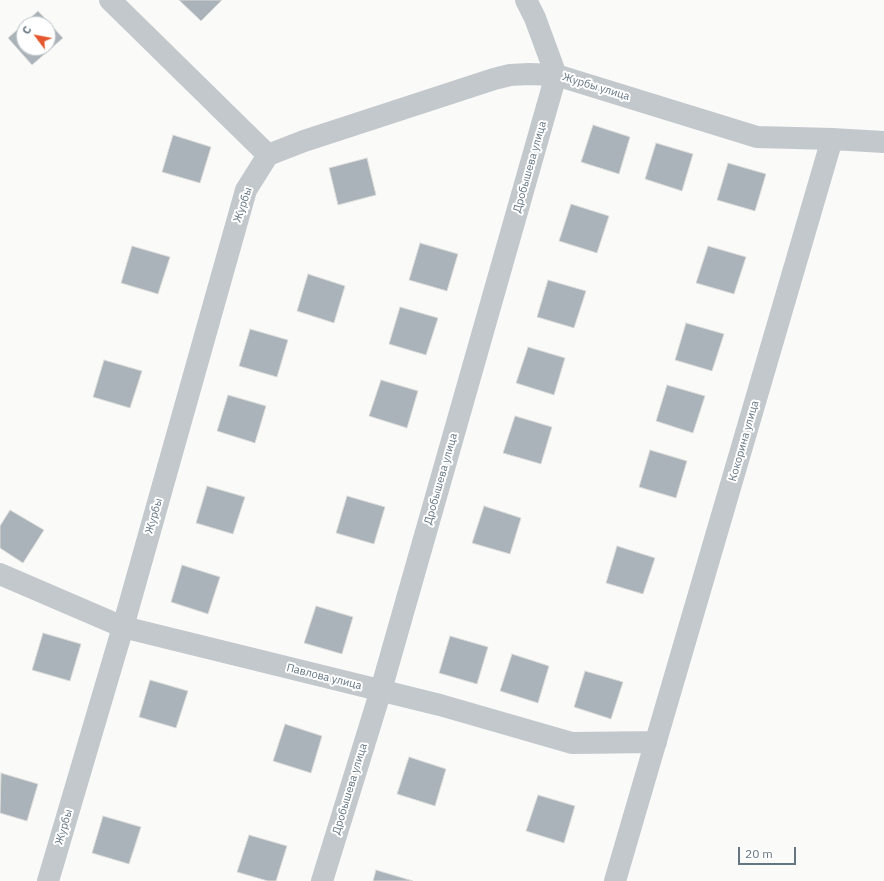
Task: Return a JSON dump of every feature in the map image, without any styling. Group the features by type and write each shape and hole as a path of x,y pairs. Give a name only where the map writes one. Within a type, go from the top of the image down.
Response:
{"street":[{"path":"110,0 268,155"},
{"path":"526,0 535,18 556,75"},
{"name":"Журбы улица","path":"268,155 304,141 510,75 556,75 757,137 884,142"},
{"name":"Дробышева улица","path":"322,881 381,690 556,75"},
{"name":"Кокорина улица","path":"615,881 832,139"},
{"name":"Журбы","path":"48,881 123,627 246,190 268,155"},
{"name":"Павлова улица","path":"0,574 123,627 440,705 572,742 656,742"}],"building":[{"path":"179,0 222,0 201,21"},
{"path":"38,11 43,16 32,16"},
{"path":"56,30 63,38 56,44"},
{"path":"16,31 16,47 8,38"},
{"path":"24,56 42,56 32,65"},
{"path":"593,125 630,137 619,174 581,162"},
{"path":"173,135 211,147 200,183 162,172"},
{"path":"656,143 693,154 682,191 645,179"},
{"path":"367,158 376,195 338,205 329,168"},
{"path":"728,163 766,174 755,211 717,200"},
{"path":"571,204 609,216 597,253 559,241"},
{"path":"420,243 458,254 447,291 409,280"},
{"path":"132,246 170,257 158,294 121,283"},
{"path":"708,246 746,257 734,294 696,283"},
{"path":"308,274 345,286 334,323 297,311"},
{"path":"548,280 586,291 574,328 537,317"},
{"path":"400,307 438,318 426,355 389,344"},
{"path":"686,323 724,334 712,371 675,360"},
{"path":"250,329 288,340 277,377 239,366"},
{"path":"528,347 565,358 554,395 516,383"},
{"path":"104,360 142,371 130,408 93,397"},
{"path":"381,380 418,391 407,428 369,416"},
{"path":"667,385 705,396 693,433 656,421"},
{"path":"228,395 266,406 255,443 217,431"},
{"path":"515,416 552,427 541,464 503,453"},
{"path":"650,450 687,461 676,498 639,487"},
{"path":"207,486 245,497 233,534 196,523"},
{"path":"347,496 385,507 374,544 336,533"},
{"path":"484,506 521,518 510,554 472,543"},
{"path":"10,510 44,530 23,563 0,548 0,526"},
{"path":"617,546 655,558 643,594 606,583"},
{"path":"182,565 220,577 208,614 171,602"},
{"path":"316,606 353,617 342,654 304,643"},
{"path":"43,633 81,644 70,681 32,670"},
{"path":"450,636 488,647 477,684 439,673"},
{"path":"512,654 549,666 538,703 500,691"},
{"path":"585,671 623,682 611,719 574,707"},
{"path":"150,680 188,691 176,728 139,717"},
{"path":"285,724 322,736 311,773 273,761"},
{"path":"409,757 446,769 435,806 397,794"},
{"path":"1,773 38,784 27,821 0,813"},
{"path":"538,795 575,806 564,843 526,831"},
{"path":"103,816 141,827 129,864 92,853"},
{"path":"249,835 287,846 276,881 268,881 237,872"},
{"path":"376,870 413,881 373,881"}]}
